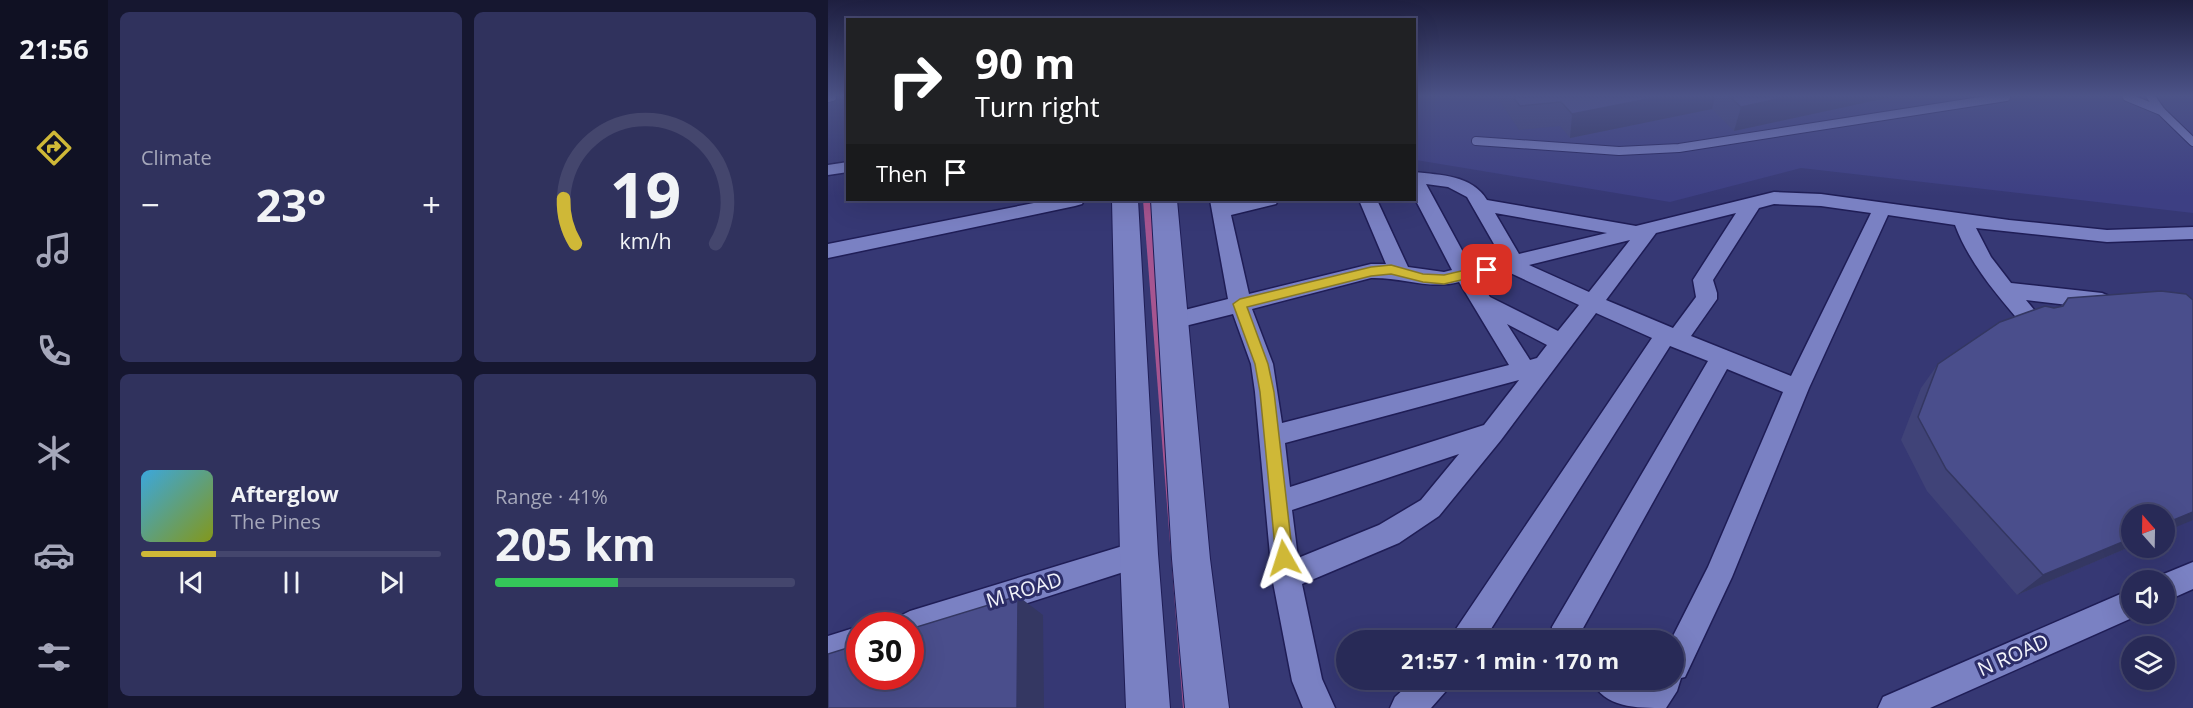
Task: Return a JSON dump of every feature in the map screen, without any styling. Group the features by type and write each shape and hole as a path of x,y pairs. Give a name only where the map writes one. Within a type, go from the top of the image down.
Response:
{"street":[{"path":"828,170 846,167"},
{"path":"1416,178 1453,182 1466,186 1474,193 1483,205 1512,264 1590,303 1797,388"},
{"path":"1416,182 1465,275 1483,303 1534,367"},
{"path":"1173,321 1371,271 1391,270 1423,278 1444,279 1465,275 1774,198 1797,198 2107,236 2193,233"},
{"path":"828,251 1070,201"},
{"path":"1125,201 1139,554 1148,708"},
{"path":"1164,201 1191,559 1207,708"},
{"path":"1259,201 1220,205 1240,304 1262,364 1286,577 1307,681 1320,708"},
{"path":"1368,201 1400,272"},
{"path":"1474,630 1671,338 1706,299 1707,293 1703,279 1753,202"},
{"path":"1483,205 1644,230"},
{"path":"1684,646 1718,577 1797,388 1881,209"},
{"path":"1963,220 1970,241 2005,290 2034,323"},
{"path":"1286,577 1389,534 1430,508 1492,433 1534,367 1561,342 1644,230"},
{"path":"2005,290 2120,303"},
{"path":"1483,303 1561,342"},
{"path":"1567,630 1722,358"},
{"path":"1271,435 1534,367"},
{"path":"1278,503 1492,433"},
{"name":"M ROAD","path":"924,622 1139,554"},
{"path":"2175,583 2193,575"},
{"name":"N ROAD","path":"1894,708 2121,608"},
{"path":"828,651 846,645"},
{"path":"1406,708 1426,690"},
{"path":"1620,690 1646,708 1659,690"}],"lane":[{"path":"1476,141 1619,151 1679,148 1800,130"},
{"path":"2181,130 2193,142"}],"shaded area":[{"path":"1416,130 2193,130 2193,213 1801,168 1670,202 1416,160"},
{"path":"1143,201 1155,201 1201,708 1183,708"}],"building":[{"path":"2161,291 2186,294 2193,300 2193,512 2175,519 2175,504 2121,504 2121,543 2043,575 1946,469 1918,417 1938,364 2000,322 2045,306 2054,308 2063,306 2068,298"},
{"path":"1018,596 1017,708 828,708 828,654 846,648 846,690 924,690 924,625"}],"route":[{"path":"1284,558 1267,392 1262,364 1240,304 1371,271 1391,270 1410,276 1444,279 1487,270"}]}
